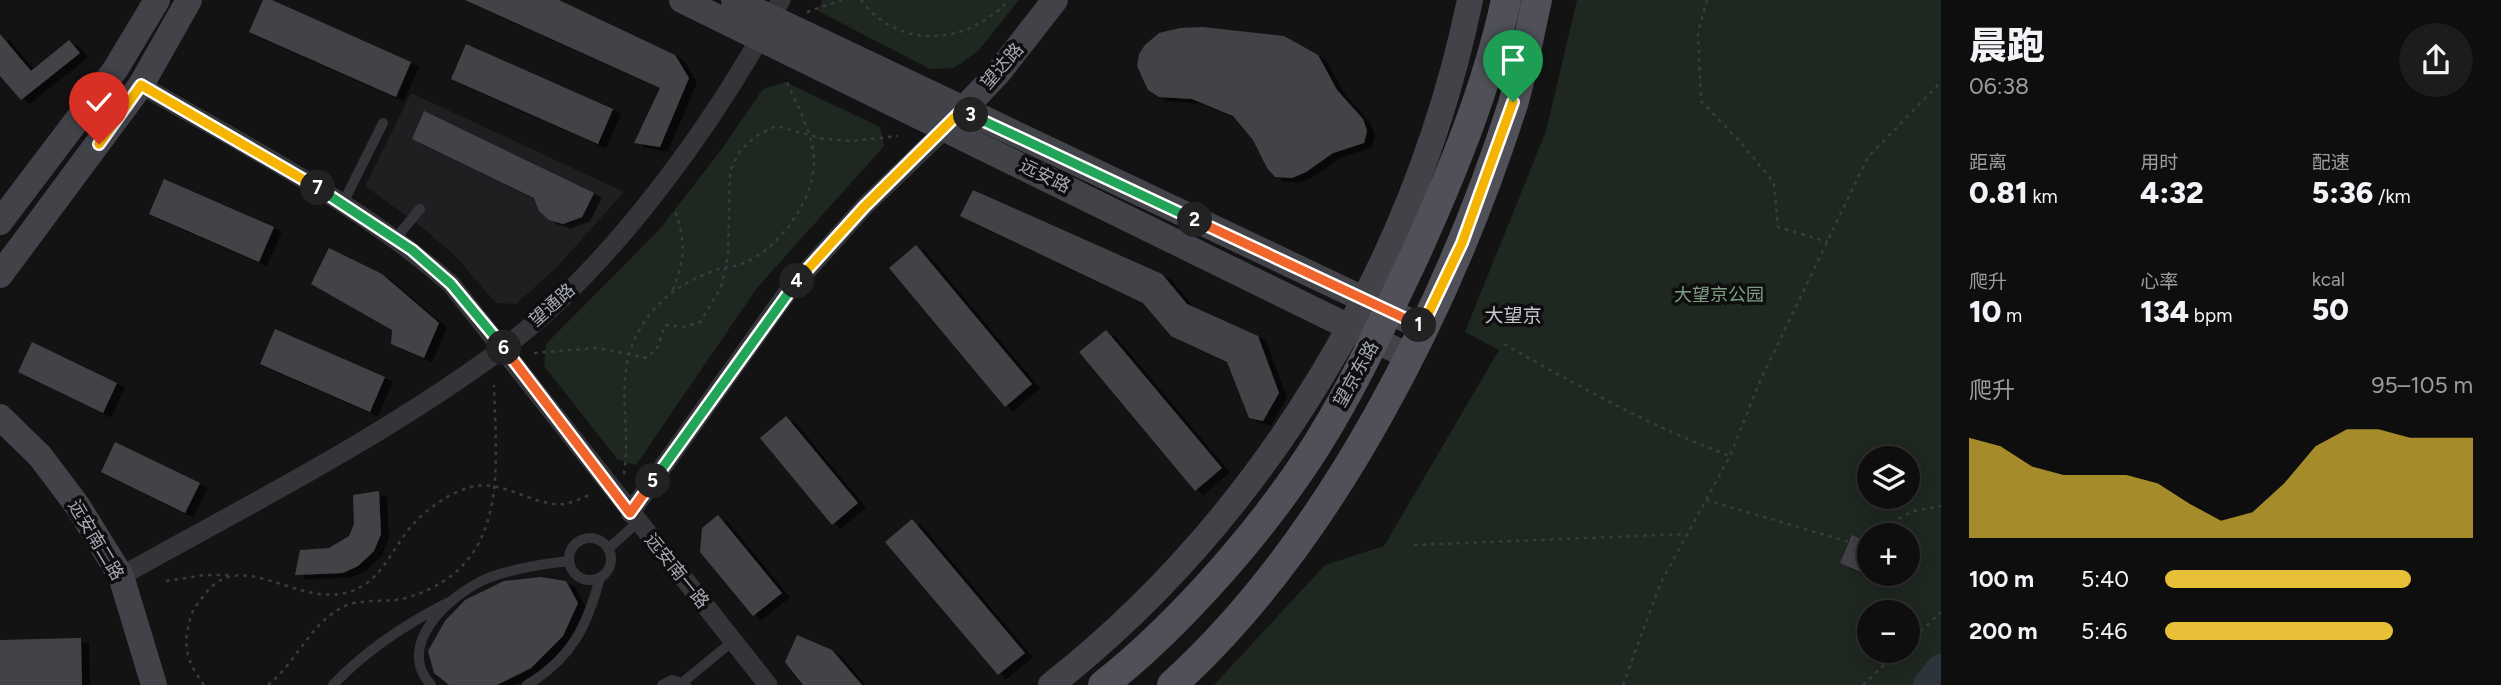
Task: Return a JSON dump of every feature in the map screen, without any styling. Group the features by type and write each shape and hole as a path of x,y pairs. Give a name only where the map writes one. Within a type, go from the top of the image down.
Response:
{"main road":[{"name":"望京东路","path":"1172,685 1269,581 1351,463 1408,356 1462,243 1513,102 1537,0"},
{"name":"望京东路","path":"1104,682 1193,599 1295,479 1376,306 1436,209 1494,56 1506,1"}],"street":[{"path":"0,222 115,69 158,0"},
{"path":"0,275 57,203 141,85 189,0"},
{"name":"远安路","path":"682,0 772,19"},
{"name":"远安路","path":"734,0 954,119 1408,356"},
{"name":"望达路","path":"954,119 998,73 1055,0"},
{"path":"1376,306 1455,73 1470,0"},
{"name":"望通路","path":"121,576 318,468 416,408 504,348 598,262 688,150 772,19"},
{"name":"远安南一路","path":"141,85 343,203 395,239 451,284 768,685"},
{"path":"634,518 787,292 864,207 954,119"},
{"name":"远安路","path":"954,119 1422,327"},
{"path":"1051,685 1137,611 1183,562 1364,333"},
{"name":"远安南二路","path":"0,417 40,456 76,505 121,576 154,685"}],"lane":[{"path":"343,203 383,123"},
{"path":"395,239 420,209"},
{"path":"608,548 634,518"},
{"path":"527,685 572,648 589,618 600,578 611,562 608,548 598,539 584,538 572,547 569,561 580,578 600,578"},
{"path":"332,685 363,656 403,626 486,579 526,566 569,561"},
{"path":"431,685 421,673 418,646 430,624 453,600"},
{"path":"662,685 672,680 684,684 733,641"}],"path":[{"path":"804,13 842,0"},
{"path":"861,0 886,25 912,37 943,36 977,23 1009,0"},
{"path":"1706,0 1698,32 1701,101 1742,144 1773,183 1778,227 1829,242"},
{"path":"624,474 627,454 622,393 638,331 652,310 673,290 724,268 745,263 782,235 806,197 814,163 809,134 785,78"},
{"path":"1623,685 1660,584 1730,456 1760,381 1868,157 1941,82"},
{"path":"534,353 598,348 647,358 658,347 665,325 684,327 700,323 721,287 728,256 730,171 740,151 756,135 776,126 853,141 898,136"},
{"path":"673,290 680,271 685,238 675,210"},
{"path":"1504,344 1605,401 1679,437 1730,456"},
{"path":"268,685 297,657 322,621 343,606 406,598 435,588 469,558 493,510 496,488 494,384"},
{"path":"166,581 205,575 235,575 266,578 321,597 350,592 372,579 422,516 447,497 473,486 496,488 564,504 589,495"},
{"path":"1706,500 1849,542 1861,539 1913,511 1941,506"},
{"path":"1414,545 1687,534"},
{"path":"204,685 192,668 184,640 189,621 192,612 212,585 235,575"},
{"path":"1920,632 1941,612"},
{"path":"1863,685 1886,663"}],"shaded area":[{"path":"411,93 624,192 557,267 516,304 496,303 455,256 423,228 365,186"}],"green space":[{"path":"822,0 1019,0 978,51 954,68 930,69 818,11"},
{"name":"大望京公园","path":"1577,0 1941,0 1941,685 1214,685 1325,565 1384,546 1499,350 1465,332 1546,131"},
{"path":"785,82 880,127 884,146 757,288 636,465 618,460 544,366 546,344 659,230 721,150 763,89"}],"building":[{"path":"263,0 272,0 411,62 396,97 249,32"},
{"path":"465,0 559,0 675,55 689,78 660,147 634,143 660,88"},
{"path":"1203,27 1284,36 1318,55 1337,90 1363,119 1367,131 1364,143 1333,153 1306,172 1292,178 1275,177 1267,168 1253,140 1233,116 1192,99 1159,97 1148,90 1137,66 1139,54 1145,45 1159,33 1180,28"},
{"path":"0,34 31,71 69,40 80,53 21,100 0,76"},
{"path":"466,44 613,109 598,144 451,79"},
{"path":"424,111 594,193 582,217 563,224 549,220 539,211 534,198 412,139"},
{"path":"164,179 274,227 259,262 149,214"},
{"path":"973,190 1162,274 1187,304 1258,336 1279,393 1263,421 1249,418 1227,362 1171,336 1143,303 960,216"},
{"path":"916,245 1032,384 1005,407 889,268"},
{"path":"329,248 382,274 439,323 424,358 391,344 392,330 311,284"},
{"path":"275,329 385,377 370,412 260,364"},
{"path":"1106,330 1222,468 1195,491 1079,352"},
{"path":"32,342 117,383 103,413 18,372"},
{"path":"786,416 858,503 832,525 760,438"},
{"path":"115,442 200,483 185,513 101,472"},
{"path":"379,491 381,534 374,551 358,566 343,573 295,575 300,550 329,548 349,536 354,524 353,495"},
{"path":"718,515 782,593 753,616 700,552 702,528"},
{"path":"912,519 1025,653 998,675 885,542"},
{"path":"1852,535 1857,537 1857,570 1840,563"},
{"path":"541,577 566,581 578,603 563,636 531,668 497,685 449,685 434,673 428,651 445,621 465,600 504,581"},
{"path":"797,635 832,650 862,685 803,685 785,662"},
{"path":"81,638 82,685 0,685 0,640"}],"waterway":[{"path":"1928,685 1941,669"}],"district":[{"name":"大望京","path":"1513,315"}],"route":[{"path":"99,144 141,85 351,208 412,250 451,284 504,348 630,513 787,292 864,207 962,110 1422,327 1462,243 1513,102"}]}
